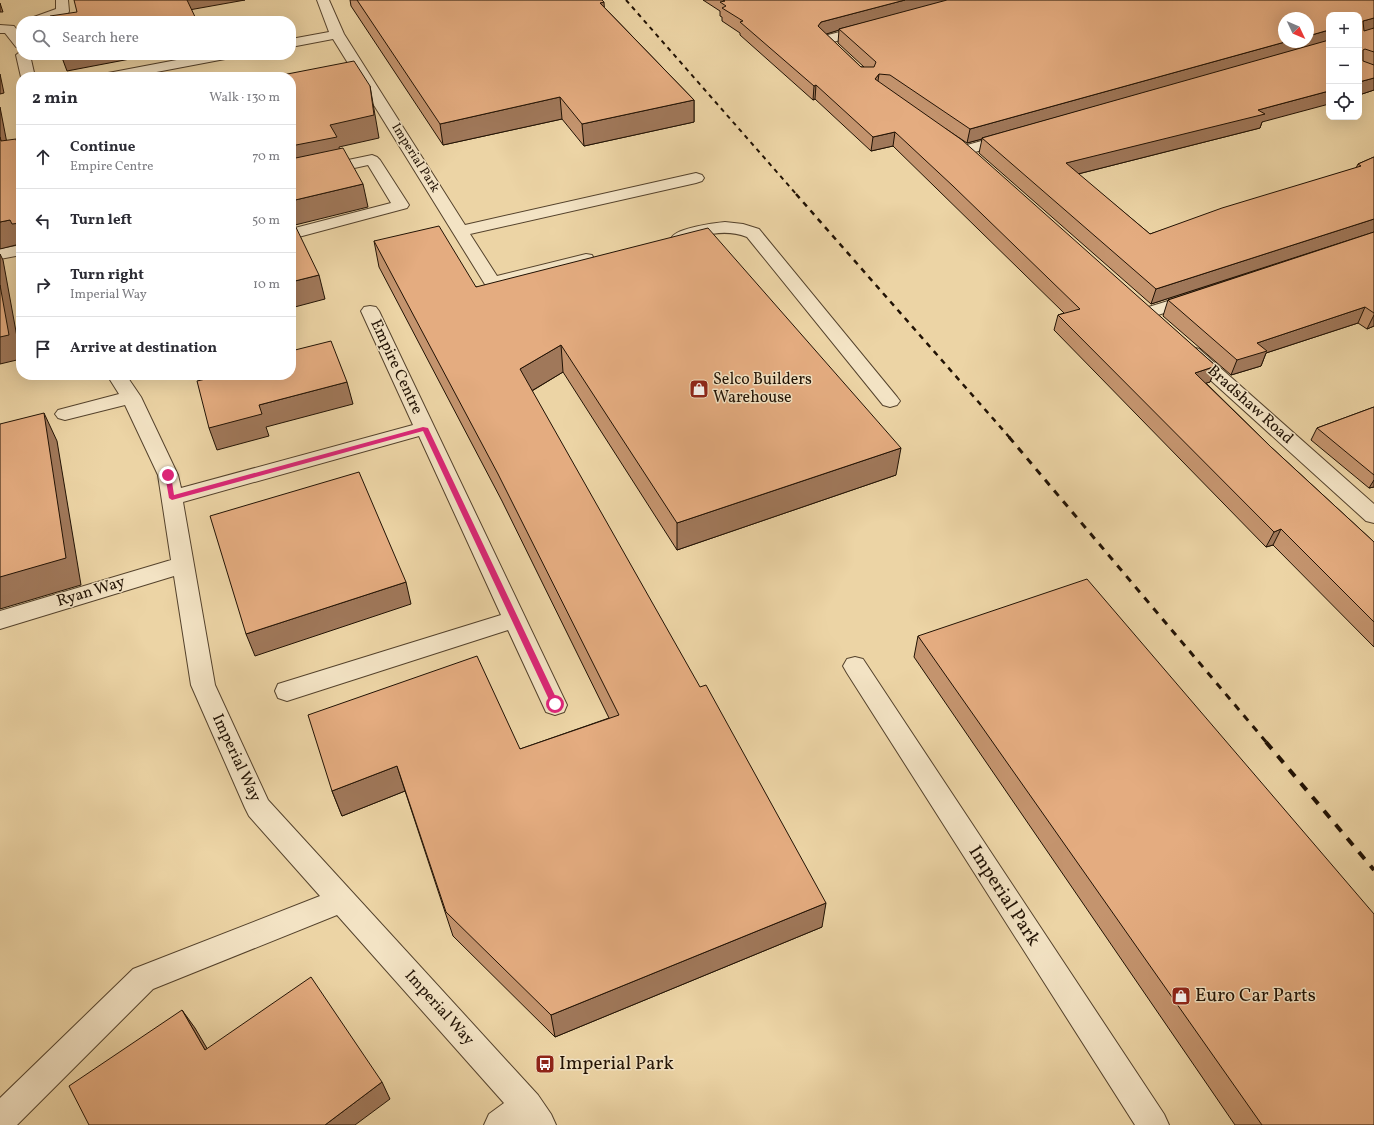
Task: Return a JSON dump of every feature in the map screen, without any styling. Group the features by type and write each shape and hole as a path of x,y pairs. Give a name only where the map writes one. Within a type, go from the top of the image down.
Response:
{"street":[{"path":"50,16 63,11 62,0"},
{"name":"Imperial Park","path":"323,0 337,34 492,282 601,256"},
{"path":"835,50 825,40 877,26"},
{"path":"10,28 16,37"},
{"path":"296,42 337,34"},
{"path":"24,60 27,72"},
{"path":"135,72 198,60"},
{"path":"982,166 958,145 1026,132"},
{"path":"296,176 372,160 401,205 296,233"},
{"path":"460,231 696,178"},
{"path":"663,241 725,226 740,227 753,233 890,401"},
{"path":"0,254 16,251"},
{"path":"1148,313 1208,293"},
{"name":"Empire Centre","path":"370,311 555,704"},
{"name":"Bradshaw Road","path":"1178,340 1374,516"},
{"name":"Imperial Way","path":"119,380 131,397 168,475 203,684 258,808 533,1115"},
{"path":"65,414 131,397"},
{"path":"172,498 425,428"},
{"name":"Ryan Way","path":"0,620 182,564"},
{"path":"287,691 515,619"},
{"name":"Imperial Park","path":"855,666 1153,1125"},
{"path":"0,1120 143,979 342,900"},
{"path":"500,1125 533,1115"}],"building":[{"path":"74,0 187,0 195,16 50,16 77,12"},
{"path":"357,0 602,0 604,2 600,3 694,100 582,124 560,97 440,124"},
{"path":"723,0 905,0 821,22 818,26 861,67 874,67 876,62 839,29 947,0 1374,0 1374,18 1363,21 1364,31 1374,28 1374,52 1365,49 1363,50 1363,61 1374,65 1374,78 1362,81 1362,12 1326,12 1326,31 1314,34 1314,12 1278,12 1278,44 970,129 890,75 879,74 875,79 962,140 1216,366 1195,373 1271,447 1374,542 1374,622 1281,529 1274,532 1058,315 1080,309 953,186 895,132 873,137 816,85 814,86 740,22 743,21 722,8 726,6 720,2 725,1"},
{"path":"1326,41 1326,92 1258,110 1265,114 1066,163 1150,234 1222,208 1361,166 1358,164 1374,157 1374,219 1156,289 982,138 1301,48 1314,48 1314,44"},
{"path":"354,61 370,86 374,115 330,125 337,137 296,145 296,72"},
{"path":"0,137 1,141 16,139 16,224 12,224 10,220 0,222"},
{"path":"343,148 363,184 296,200 296,158"},
{"path":"439,226 476,287 708,228 901,448 677,523 561,345 520,369 700,687 706,685 826,903 551,1015 446,912 397,766 332,791 308,715 477,656 520,749 619,715 498,474 374,241"},
{"path":"296,227 319,275 296,281"},
{"path":"1374,232 1374,313 1365,307 1257,343 1267,351 1237,360 1168,300"},
{"path":"0,285 9,335 0,337"},
{"path":"331,341 347,382 259,405 262,414 209,428 197,381 296,380 296,350"},
{"path":"1374,407 1374,475 1317,428"},
{"path":"44,413 66,558 0,577 0,424"},
{"path":"359,472 406,582 246,634 210,516"},
{"path":"1087,579 1374,914 1374,1125 1262,1125 918,636"},
{"path":"311,977 382,1082 325,1125 89,1125 69,1086 182,1010 205,1050"}],"railway":[{"path":"626,0 797,195"},
{"path":"796,194 1010,438"},
{"path":"1009,437 1267,743"},
{"path":"1266,742 1374,870"}],"place":[{"name":"Selco Builders Warehouse","path":"699,389"},
{"name":"Euro Car Parts","path":"1181,996"},
{"name":"Imperial Park","path":"545,1064"}],"route":[{"path":"168,475 172,498 425,428 555,704"}]}
